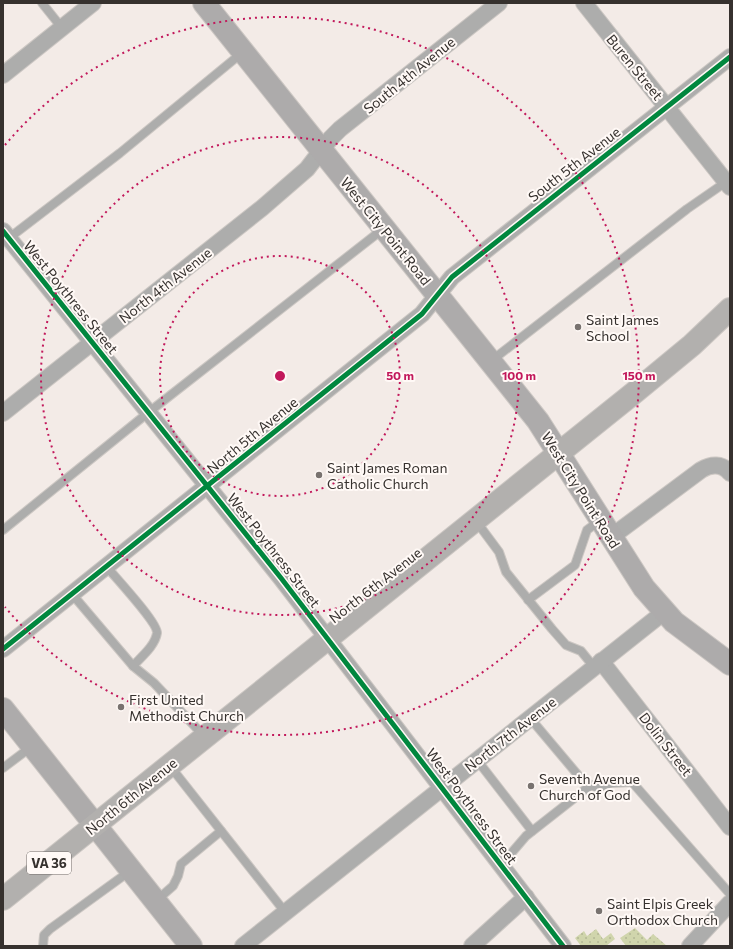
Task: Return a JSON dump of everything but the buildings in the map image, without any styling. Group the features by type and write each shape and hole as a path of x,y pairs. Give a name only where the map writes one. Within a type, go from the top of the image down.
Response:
{"main road":[{"name":"North 6th Avenue","path":"3,899 327,638 559,454 692,345 730,309"}],"street":[{"path":"3,75 93,3"},
{"name":"West City Point Road","path":"204,3 538,421 644,588 664,612 730,664"},
{"name":"South 4th Avenue","path":"321,150 340,129 499,3"},
{"name":"Buren Street","path":"584,3 728,185"},
{"name":"South 5th Avenue","path":"437,296 452,277 730,57"},
{"name":"North 4th Avenue","path":"3,413 262,208 307,169 321,150"},
{"name":"West Poythress Street","path":"5,237 208,486 443,787 563,946"},
{"name":"North 5th Avenue","path":"3,649 422,314 437,296"},
{"path":"606,528 707,466 719,466 726,468 730,473"},
{"name":"North 7th Avenue","path":"243,946 664,612"},
{"name":"Dolin Street","path":"598,664 730,827"},
{"path":"3,708 191,946"},
{"path":"472,946 526,896"},
{"path":"690,946 730,903"}],"lane":[{"path":"42,3 62,28"},
{"path":"5,237 120,153 243,52"},
{"path":"491,361 687,209 728,185"},
{"path":"3,530 149,412 384,228"},
{"path":"476,520 499,552 506,572 566,645 581,651 598,664"},
{"path":"528,600 575,566 587,530 606,528"},
{"path":"106,566 147,614 157,629 157,633 151,648 133,666"},
{"path":"72,594 133,666 154,683 204,737"},
{"path":"530,718 583,781 597,788 612,783 632,782 730,894"},
{"path":"3,768 32,746"},
{"path":"477,760 532,831"},
{"path":"170,765 285,912"},
{"path":"502,864 532,831 591,785"},
{"path":"155,902 173,886 178,876 181,864 221,831"},
{"path":"43,946 44,936 50,929 131,871"}],"green space":[{"path":"635,928 647,940 653,934 667,946 626,946 620,938"},
{"path":"596,929 603,939 611,933 615,939 606,946 581,946 575,938 584,931 587,936"}],"cycle path":[{"path":"3,649 422,314 452,277 730,57"},
{"path":"3,231 281,578 563,946"}],"place":[{"name":"Saint James School","path":"578,327"},
{"name":"Saint James Roman Catholic Church","path":"319,475"},
{"name":"First United Methodist Church","path":"121,707"},
{"name":"Seventh Avenue Church of God","path":"531,786"},
{"name":"Saint Elpis Greek Orthodox Church","path":"599,911"}]}
